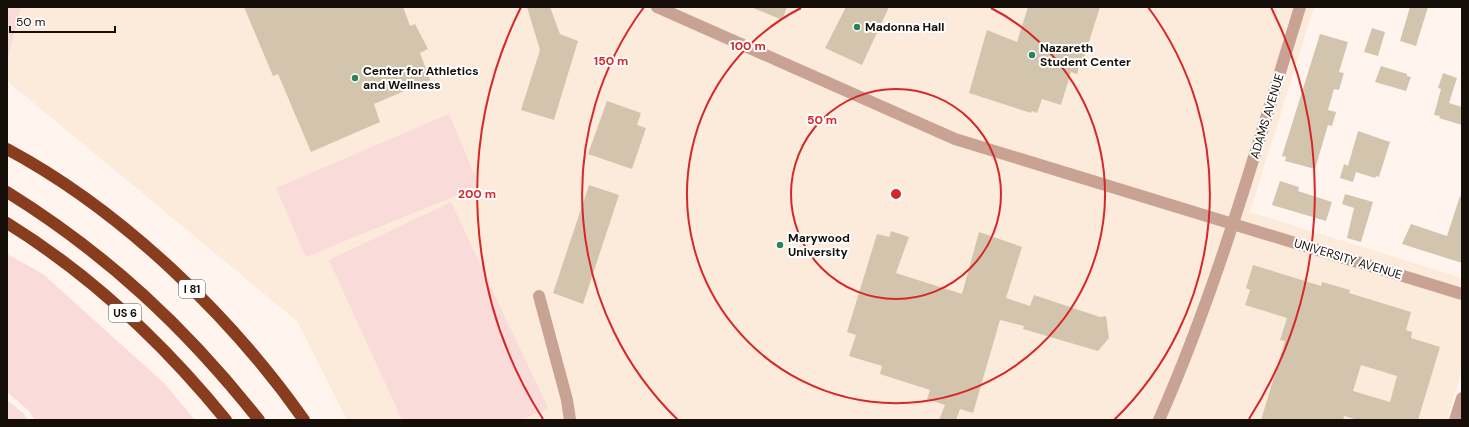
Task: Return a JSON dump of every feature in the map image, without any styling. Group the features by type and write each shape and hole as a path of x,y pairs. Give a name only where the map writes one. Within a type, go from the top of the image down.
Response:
{"highway":[{"name":"I 81","path":"7,149 58,180 100,210 141,242 180,276 256,357 304,420"},
{"path":"7,192 78,240 154,303 228,381 259,420"},
{"name":"US 6","path":"7,224 62,261 136,322 173,359 226,420"}],"street":[{"name":"UNIVERSITY AVENUE","path":"657,7 955,138 1233,225 1462,294"},
{"name":"ADAMS AVENUE","path":"1159,420 1196,326 1233,225 1300,7"},
{"path":"539,296 567,400 570,420"},
{"path":"1455,420 1461,405"}],"shaded area":[{"path":"7,7 21,7 7,61"},
{"name":"Marywood University","path":"21,7 1314,7 1250,212 1462,278 1462,369 1447,420 347,420 297,321 7,81 7,61"},
{"path":"449,114 479,186 306,257 276,188"},
{"path":"451,202 548,408 522,420 402,420 329,260"},
{"path":"7,254 43,274 164,383 195,420 35,420 28,410 7,392"},
{"path":"7,400 23,413 28,420 7,420"}],"building":[{"name":"Center for Athletics and Wellness","path":"244,7 403,7 410,26 415,24 428,49 420,53 430,80 374,104 380,122 311,152 278,74 273,76"},
{"path":"527,7 550,7 560,34 578,41 554,120 521,110 540,50"},
{"path":"751,7 787,7 782,20"},
{"name":"Madonna Hall","path":"846,7 889,7 862,65 825,48"},
{"name":"Nazareth Student Center","path":"1028,7 1100,7 1082,64 1080,63 1077,74 1071,72 1061,105 1042,99 1037,113 1032,111 1031,113 969,93 987,30 1017,42"},
{"path":"1410,7 1428,7 1416,46 1400,41"},
{"path":"1372,28 1385,32 1378,56 1364,52"},
{"path":"1320,34 1348,42 1339,72 1344,73 1339,90 1334,89 1328,110 1336,112 1332,126 1328,125 1315,169 1285,161 1286,157 1282,156"},
{"path":"1381,66 1407,74 1407,76 1411,77 1406,91 1375,82"},
{"path":"1443,73 1457,78 1449,103 1462,107 1462,125 1434,115 1441,89 1438,88"},
{"path":"607,101 641,113 637,125 646,128 632,169 588,154"},
{"path":"1358,131 1390,142 1379,177 1376,176 1375,178 1356,172 1353,182 1340,178 1344,164 1348,166"},
{"path":"1280,181 1299,187 1298,191 1332,202 1326,221 1272,205"},
{"path":"589,185 619,195 583,304 553,293"},
{"path":"1345,194 1373,202 1361,242 1347,238 1354,208 1342,204"},
{"path":"1460,196 1462,197 1462,263 1402,244 1411,224 1447,236"},
{"path":"891,231 909,237 896,273 962,294 979,232 1022,247 1006,298 1030,306 1034,295 1100,317 1106,316 1109,338 1098,351 1023,329 1024,326 1000,320 973,413 960,409 956,420 939,420 945,405 927,399 930,390 880,374 882,366 849,356 856,335 847,332 877,234 889,237"},
{"path":"1253,265 1321,286 1322,282 1350,290 1349,293 1411,312 1406,330 1412,332 1411,338 1440,347 1418,420 1358,420 1344,416 1343,420 1261,420 1285,341 1280,340 1287,318 1245,305 1250,290 1246,288","holes":["1361,365 1397,376 1390,402 1353,391"]}],"place":[{"name":"Madonna Hall","path":"857,27"},
{"name":"Nazareth Student Center","path":"1032,55"},
{"name":"Center for Athletics and Wellness","path":"355,78"},
{"name":"Marywood University","path":"780,245"}]}
